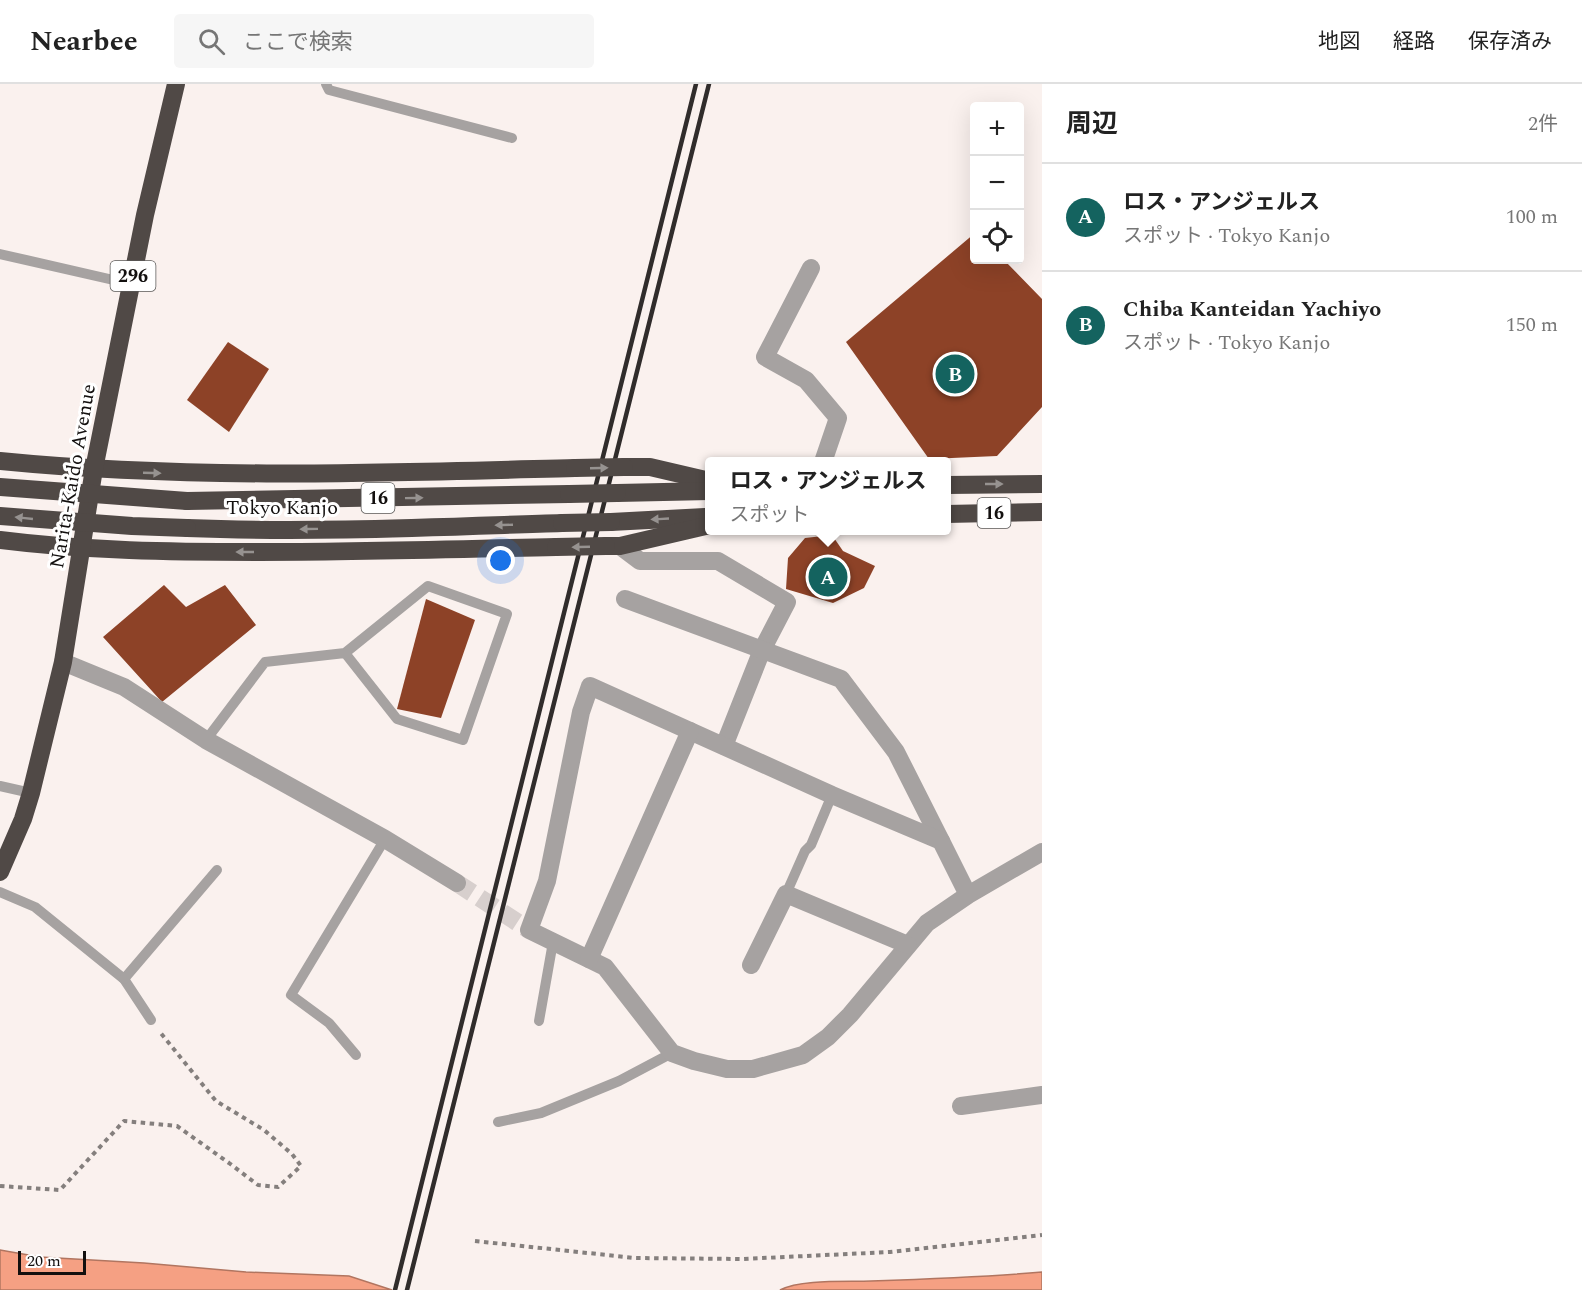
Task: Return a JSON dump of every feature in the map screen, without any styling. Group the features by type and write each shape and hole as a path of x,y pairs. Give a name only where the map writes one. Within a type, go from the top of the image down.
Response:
{"highway":[{"name":"Narita-Kaido Avenue","path":"0,872 23,819 31,793 63,662 94,469 145,215 176,84"},
{"path":"0,461 94,469 198,474 650,467 705,480"},
{"name":"16","path":"951,484 1042,484"},
{"name":"Tokyo Kanjo","path":"0,487 188,501 705,491"},
{"name":"16","path":"951,514 1042,512"},
{"name":"Tokyo Kanjo","path":"0,516 226,530 429,528 705,517"},
{"path":"0,540 128,551 309,552 613,546 705,526"}],"street":[{"path":"811,268 765,357 806,380 838,418 825,457"},
{"path":"613,546 640,561 718,561 787,602 762,650 724,746"},
{"path":"625,599 841,679 896,752 968,895"},
{"path":"63,662 124,687 206,740 385,839 457,883"},
{"path":"941,841 832,795 590,686 581,712 547,881 529,930 605,967 672,1053 727,1069 753,1069 803,1055 828,1037 850,1015 927,923 968,895 1042,852"},
{"path":"589,959 690,731"},
{"path":"752,965 786,894 908,945"},
{"path":"961,1106 1042,1095"}],"lane":[{"path":"326,84 329,90 512,138"},
{"path":"0,254 131,284"},
{"path":"206,740 265,662 345,653 428,586 507,614 463,740 397,719 345,653"},
{"path":"0,786 31,793"},
{"path":"786,894 805,851 811,845 832,795"},
{"path":"356,1055 329,1023 291,995 385,839"},
{"path":"124,979 217,870"},
{"path":"0,892 35,908 124,979 151,1020"},
{"path":"539,1021 553,942"},
{"path":"498,1122 541,1113 619,1081 672,1053"}],"path":[{"path":"0,1186 60,1190 124,1121 177,1126 230,1162 258,1185 278,1187 301,1166 292,1154 264,1130 216,1101 167,1044 151,1020"},
{"path":"475,1241 635,1258 742,1259 890,1252 1042,1235"}],"shaded area":[{"path":"0,1250 40,1257 246,1272 349,1276 392,1290 0,1290"},
{"path":"1042,1272 1042,1290 780,1290 789,1286 812,1283 956,1278"}],"building":[{"path":"970,237 970,264 1008,264 1042,299 1042,407 997,456 928,457 846,342"},
{"path":"228,342 269,369 229,432 187,400"},
{"path":"832,535 843,551 875,566 864,588 833,603 786,589 788,558 805,538"},
{"path":"164,585 186,607 225,585 256,625 162,702 103,637"},
{"path":"426,599 475,620 441,718 397,709"}],"tunnel":[{"path":"457,883 529,930"}],"railway":[{"path":"395,1290 696,84"},
{"path":"407,1290 709,84"}],"place":[{"name":"Chiba Kanteidan Yachiyo","path":"955,374"},
{"name":"ロス・アンジェルス","path":"828,577"}]}
